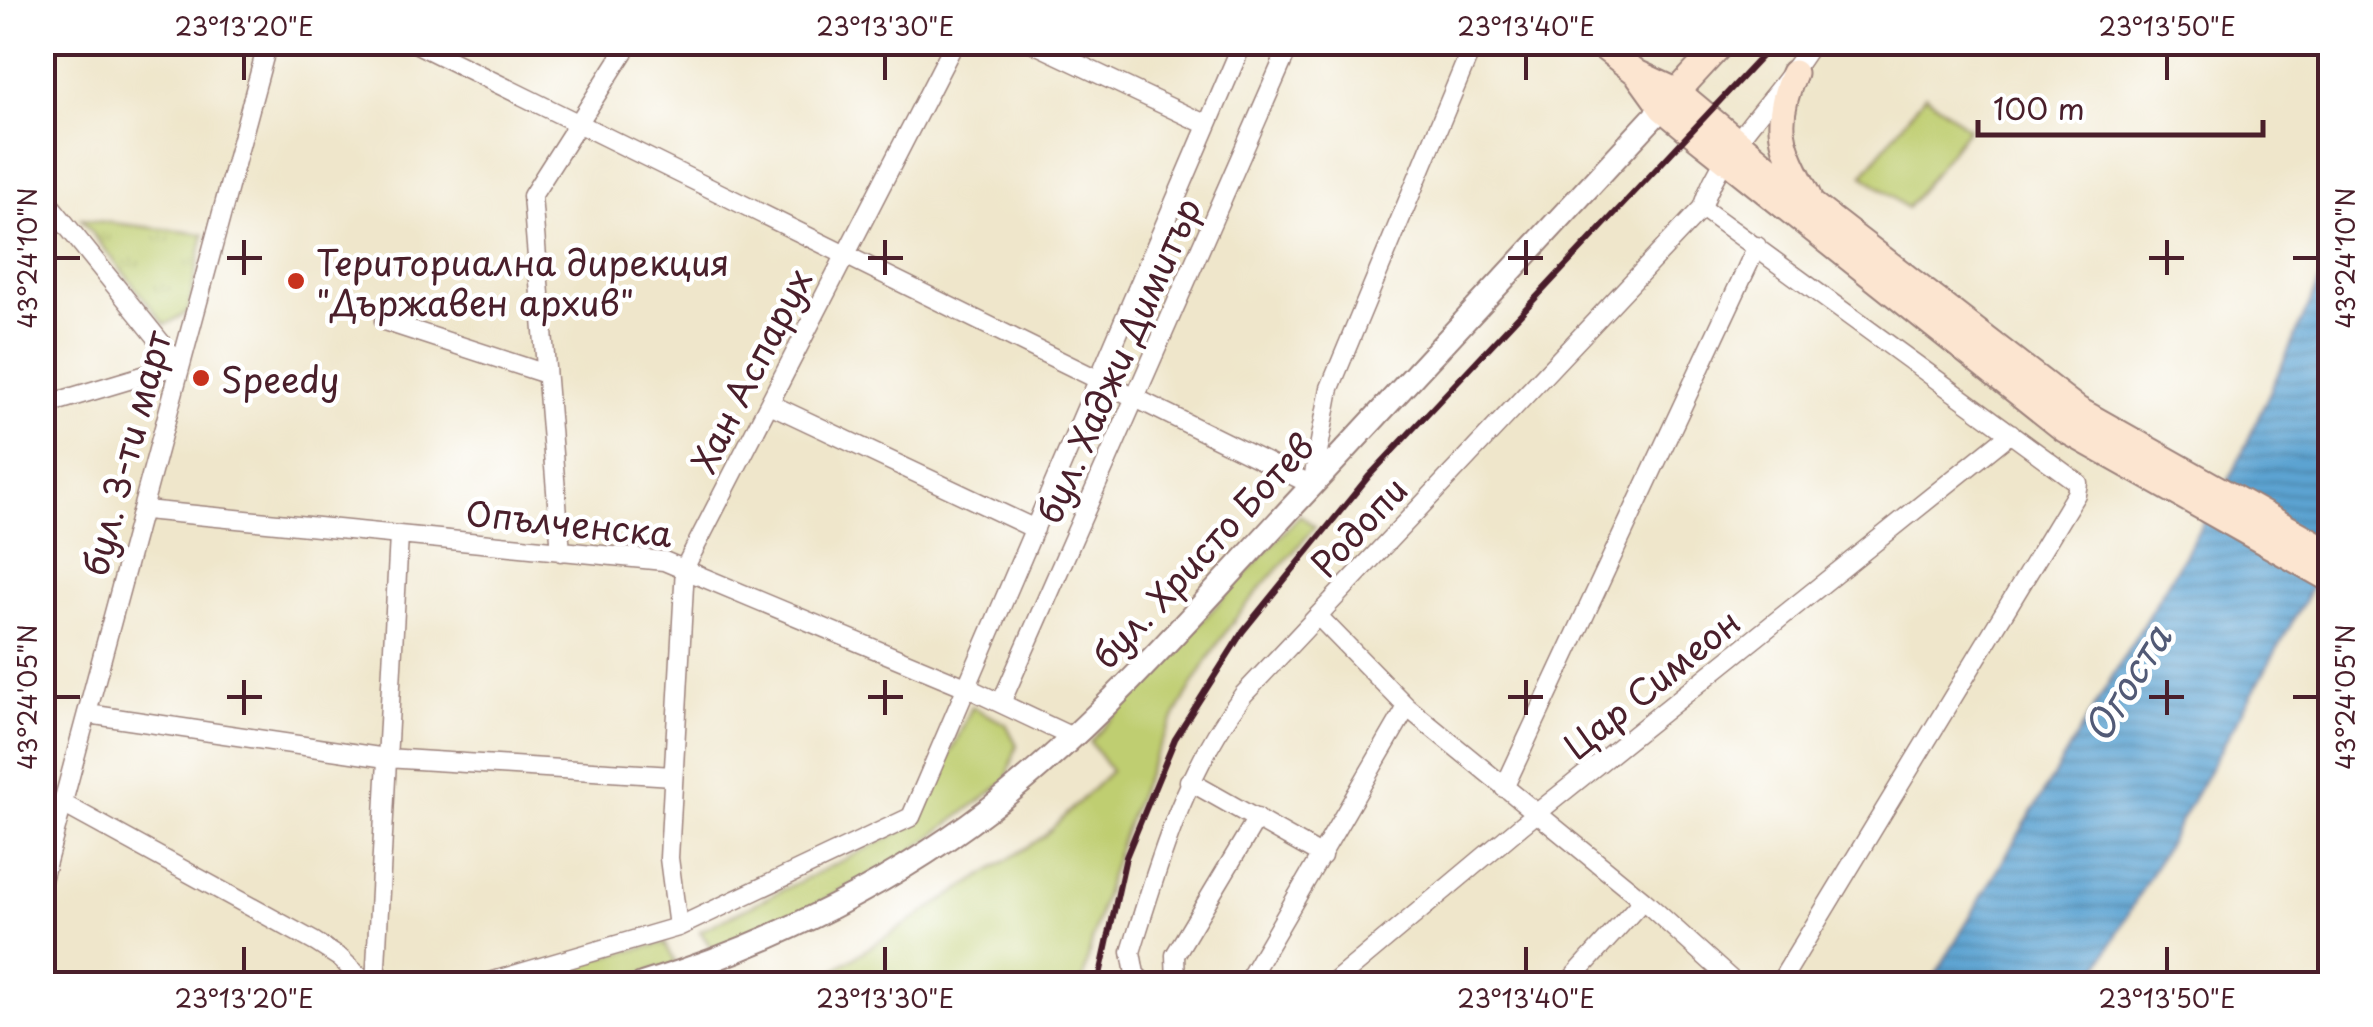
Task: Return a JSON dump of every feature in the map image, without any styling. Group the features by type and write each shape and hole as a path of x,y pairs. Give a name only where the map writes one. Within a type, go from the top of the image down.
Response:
{"main road":[{"path":"1596,42 2015,392 2122,450 2330,552"},
{"name":"бул. Христо Ботев","path":"1670,100 1723,42"},
{"path":"1794,73 1782,106 1780,132 1813,205"},
{"path":"1729,150 1813,205 2122,450 2330,578"}],"street":[{"name":"бул. 3-ти март","path":"42,880 145,510 179,365 268,42"},
{"path":"413,42 575,126 1312,485 1330,388 1474,42"},
{"path":"561,552 543,373 532,196 630,42"},
{"name":"Хан Аспарух","path":"678,927 668,858 685,567 955,42"},
{"path":"1031,42 1207,125"},
{"name":"бул. Хаджи Димитър","path":"483,984 678,927 911,816 1243,42"},
{"name":"бул. Хаджи Димитър","path":"1001,703 1291,42"},
{"name":"Родопи","path":"1145,984 1134,974 1131,952 1189,781 1215,732 1244,695 1702,208 1729,150 1794,73 1812,42"},
{"name":"бул. Христо Ботев","path":"642,984 705,965 818,912 913,860 1007,794 1072,737 1670,100"},
{"path":"42,195 179,365 42,406"},
{"path":"1702,208 2078,482 2076,494 1779,984"},
{"path":"1504,788 1757,246"},
{"path":"384,322 543,373"},
{"path":"770,404 1035,529"},
{"name":"Цар Симеон","path":"1332,984 2012,433"},
{"name":"Опълченска","path":"145,510 561,552 647,557 685,567 968,688 1072,737"},
{"path":"371,984 399,536"},
{"path":"1318,616 1408,706 1642,900 1736,984"},
{"path":"1246,984 1408,706"},
{"path":"88,714 386,758 673,776"},
{"path":"1189,781 1322,856"},
{"path":"65,805 315,942 371,984"},
{"path":"1176,984 1179,979 1172,960 1258,818"},
{"path":"1567,984 1642,900"}],"green space":[{"path":"1925,95 1968,128 1907,208 1863,175"},
{"path":"81,219 204,234 188,312 165,325"},
{"path":"1300,515 1315,527 1231,624 1171,723 1119,847 1082,984 812,984 1043,837 1111,771 1090,742"},
{"path":"972,707 1006,724 1017,745 1006,781 910,853 718,958 700,931 918,823"},
{"path":"665,943 676,964 601,984 480,984"}],"water":[{"name":"Огоста","path":"2330,259 2330,555 2089,984 1930,984 2234,471"}],"railway":[{"path":"1098,984 1126,857 1175,739 1243,631 1369,476 1775,42"}],"place":[{"name":"Териториална дирекция \"Държавен архив\"","path":"296,281"},
{"name":"Speedy","path":"201,378"}]}
